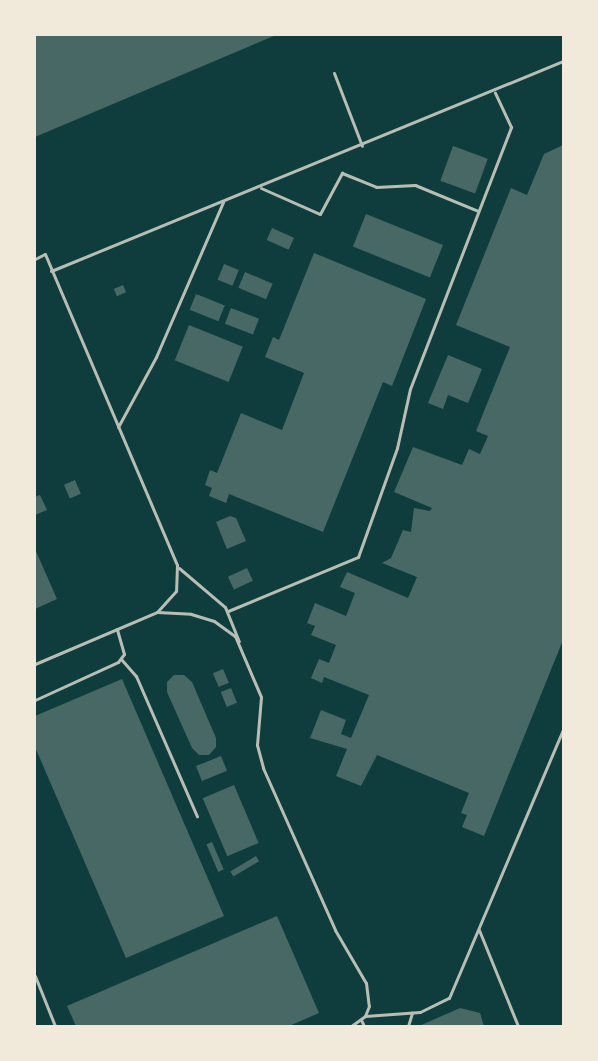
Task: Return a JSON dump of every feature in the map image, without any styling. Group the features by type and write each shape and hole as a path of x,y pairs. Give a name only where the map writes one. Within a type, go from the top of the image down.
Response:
{"lane":[{"path":"51,271 495,92 563,61"},
{"path":"334,73 362,146"},
{"path":"228,611 358,557 397,448 410,389 511,127 495,92"},
{"path":"260,188 320,214 342,173 376,187 415,185 478,211"},
{"path":"118,427 156,357 223,201"},
{"path":"35,259 46,254 51,271 177,565 228,611 261,697 257,745 263,768 335,930 366,983 369,1006 365,1016 351,1026"},
{"path":"35,664 156,612 176,591 177,565"},
{"path":"156,612 191,614 214,621 230,632 241,646"},
{"path":"117,628 123,643 121,659 136,676 197,816"},
{"path":"35,700 121,659"},
{"path":"365,1016 412,1012 449,998 563,729"},
{"path":"479,929 518,1026"},
{"path":"35,976 55,1026"},
{"path":"408,1026 412,1012"},
{"path":"361,1020 364,1026"}],"building":[{"path":"35,35 276,35 35,137"},
{"path":"563,145 563,640 484,836 462,827 467,815 461,813 469,793 377,755 361,786 336,776 347,749 310,738 321,710 346,720 341,734 351,738 369,695 324,677 322,683 311,678 319,659 329,663 336,645 311,635 315,626 307,623 315,603 346,616 355,593 340,587 347,572 408,598 417,577 382,563 391,558 403,530 411,532 414,508 430,511 432,508 394,492 413,447 462,465 469,449 480,454 488,436 476,431 510,347 456,325 511,188 527,195 544,154"},
{"path":"453,146 488,159 475,193 440,181"},
{"path":"366,214 443,245 430,278 353,246"},
{"path":"272,228 294,238 289,250 267,240"},
{"path":"314,253 426,299 392,386 383,382 323,532 229,494 226,503 209,496 212,488 205,485 210,470 217,473 241,413 282,430 304,373 265,357 273,337 279,340"},
{"path":"224,264 239,270 232,286 218,280"},
{"path":"245,272 273,284 266,299 238,288"},
{"path":"123,285 126,292 117,296 114,289"},
{"path":"196,294 225,306 218,321 190,310"},
{"path":"231,308 259,319 253,335 225,324"},
{"path":"189,325 243,347 229,382 175,360"},
{"path":"448,355 482,369 468,403 448,395 443,409 428,403"},
{"path":"75,480 81,494 70,498 64,485"},
{"path":"40,495 47,510 35,515 35,497"},
{"path":"230,516 236,518 246,541 227,549 216,522"},
{"path":"35,549 57,599 35,609"},
{"path":"247,568 253,581 234,590 228,577"},
{"path":"223,669 229,683 219,687 213,673"},
{"path":"174,675 184,675 192,682 216,738 216,747 209,755 199,755 192,748 167,692 167,682"},
{"path":"122,679 224,916 126,958 35,747 35,716"},
{"path":"231,688 237,703 227,707 221,692"},
{"path":"221,756 227,771 202,781 196,766"},
{"path":"234,785 259,843 227,856 203,798"},
{"path":"212,842 224,870 218,872 206,844"},
{"path":"256,856 259,861 233,877 230,871"},
{"path":"277,916 319,1013 289,1026 76,1026 67,1006"},
{"path":"460,1008 480,1013 484,1026 419,1026"}]}
